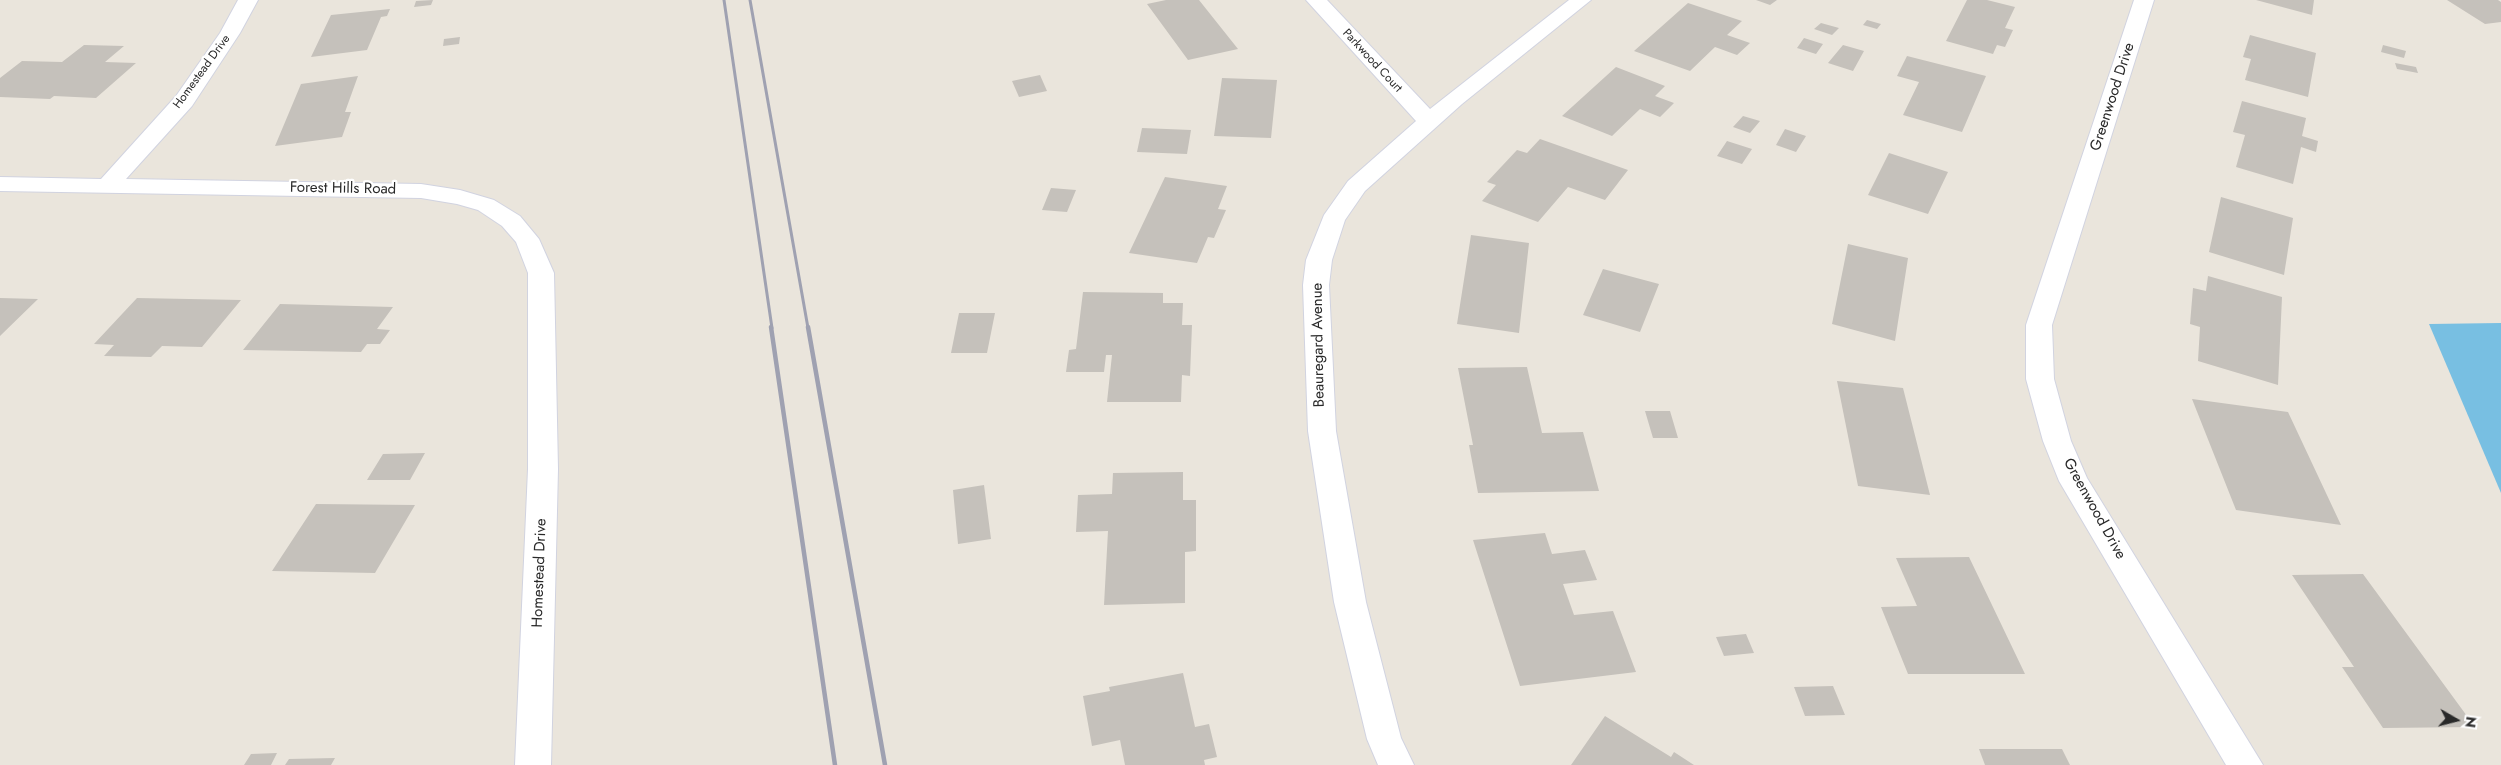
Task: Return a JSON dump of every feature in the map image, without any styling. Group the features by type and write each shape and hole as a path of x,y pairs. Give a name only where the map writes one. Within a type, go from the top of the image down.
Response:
{"street":[{"name":"Homestead Drive","path":"109,184 184,101 230,33 248,0"},
{"name":"Parkwood Court","path":"1316,0 1429,121"},
{"name":"Beauregard Avenue","path":"1396,765 1384,740 1350,602 1323,441 1316,285 1319,260 1333,220 1356,186 1454,99 1581,0"},
{"name":"Greenwood Drive","path":"2144,0 2039,325 2040,379 2057,441 2074,481 2245,765"},
{"name":"Forest Hills Road","path":"0,184 109,184 421,191 460,197 486,205 512,221 527,239 541,273 542,381"},
{"name":"Homestead Drive","path":"533,765 543,469 542,381"}],"water":[{"path":"2501,323 2501,493 2429,324"}],"building":[{"path":"433,0 431,5 414,7 416,1"},
{"path":"1166,0 1199,0 1238,49 1188,60 1147,4"},
{"path":"1756,0 1777,0 1770,5"},
{"path":"1967,0 1987,0 2015,7 2005,28 2013,30 2005,47 1997,45 1993,54 1946,41"},
{"path":"2256,0 2314,0 2312,15"},
{"path":"2447,0 2498,0 2501,2 2501,22 2485,24"},
{"path":"1688,3 1742,21 1727,35 1750,43 1737,55 1715,47 1690,71 1634,51"},
{"path":"390,9 387,16 381,17 367,50 311,57 331,15"},
{"path":"1867,20 1881,24 1877,29 1863,25"},
{"path":"1821,23 1839,28 1832,35 1814,29"},
{"path":"2250,35 2316,53 2308,97 2245,80 2251,59 2243,57"},
{"path":"460,37 459,44 443,46 444,39"},
{"path":"1804,38 1823,44 1816,54 1797,48"},
{"path":"84,45 124,46 105,62 136,63 96,98 54,96 50,99 0,97 0,78 22,61 62,62"},
{"path":"1843,45 1864,51 1853,71 1828,63"},
{"path":"2383,45 2406,51 2404,58 2381,52"},
{"path":"1907,56 1986,76 1962,132 1903,115 1919,82 1897,76"},
{"path":"2395,63 2416,67 2418,73 2397,69"},
{"path":"1616,67 1665,86 1655,96 1674,103 1660,117 1640,109 1612,136 1562,116"},
{"path":"1040,75 1047,91 1019,97 1012,81"},
{"path":"358,76 345,112 351,112 342,137 275,146 301,84"},
{"path":"1222,78 1277,80 1271,138 1214,136"},
{"path":"2242,101 2306,118 2302,136 2318,141 2316,152 2301,147 2293,184 2236,167 2245,135 2233,132"},
{"path":"1743,116 1760,121 1750,133 1733,127"},
{"path":"1142,128 1191,130 1187,154 1137,152"},
{"path":"1785,129 1806,136 1796,152 1776,145"},
{"path":"1540,139 1628,170 1605,200 1568,187 1538,222 1482,201 1496,185 1487,182 1517,150 1527,153"},
{"path":"1727,141 1752,149 1742,164 1717,156"},
{"path":"1889,153 1948,172 1928,214 1868,195"},
{"path":"1165,177 1227,186 1218,209 1226,210 1214,238 1208,237 1197,263 1129,253"},
{"path":"1051,188 1076,190 1067,212 1042,210"},
{"path":"2221,197 2293,218 2284,275 2209,252"},
{"path":"1471,235 1529,243 1519,333 1457,324"},
{"path":"1848,244 1908,258 1895,341 1832,324"},
{"path":"1603,269 1659,284 1640,332 1583,315"},
{"path":"2208,276 2282,297 2278,385 2198,361 2200,327 2190,324 2193,288 2206,291"},
{"path":"1083,292 1163,293 1163,303 1183,303 1182,325 1192,325 1190,376 1182,375 1181,402 1107,402 1112,355 1106,355 1104,372 1066,372 1069,350 1076,349"},
{"path":"0,298 38,299 0,336"},
{"path":"137,298 241,300 202,347 162,346 151,357 104,356 114,345 94,344"},
{"path":"280,304 393,307 377,329 390,330 380,344 367,344 361,352 243,350"},
{"path":"959,313 995,313 987,353 951,353"},
{"path":"1527,367 1542,433 1583,432 1599,491 1478,493 1469,445 1473,445 1458,368"},
{"path":"1837,381 1903,388 1930,495 1858,486"},
{"path":"2192,399 2288,412 2341,525 2236,510"},
{"path":"1645,411 1670,411 1678,438 1653,438"},
{"path":"425,453 410,480 367,480 383,454"},
{"path":"1183,472 1183,500 1196,500 1196,551 1185,552 1185,603 1104,605 1108,531 1076,532 1078,495 1112,494 1113,473"},
{"path":"984,485 991,539 958,544 953,490"},
{"path":"316,504 415,505 375,573 272,571"},
{"path":"1545,533 1552,554 1585,550 1597,580 1563,584 1574,615 1613,611 1636,672 1520,686 1473,540"},
{"path":"1969,557 2025,674 1908,674 1881,607 1917,606 1896,558"},
{"path":"2363,574 2475,727 2383,728 2342,667 2354,667 2292,575"},
{"path":"1746,634 1754,653 1724,656 1716,637"},
{"path":"1183,673 1195,727 1209,724 1217,757 1204,760 1205,765 1125,765 1120,740 1092,746 1083,696 1110,691 1109,687"},
{"path":"1833,686 1845,715 1805,716 1794,687"},
{"path":"1605,716 1671,757 1674,752 1694,765 1571,765"},
{"path":"1979,749 2062,749 2070,765 1985,765"},
{"path":"277,753 271,765 244,765 251,754"},
{"path":"335,758 331,765 285,765 289,759"}],"railway":[{"path":"724,0 772,328"},
{"path":"750,0 808,328"},
{"path":"771,327 835,765"},
{"path":"808,327 885,765"}]}
